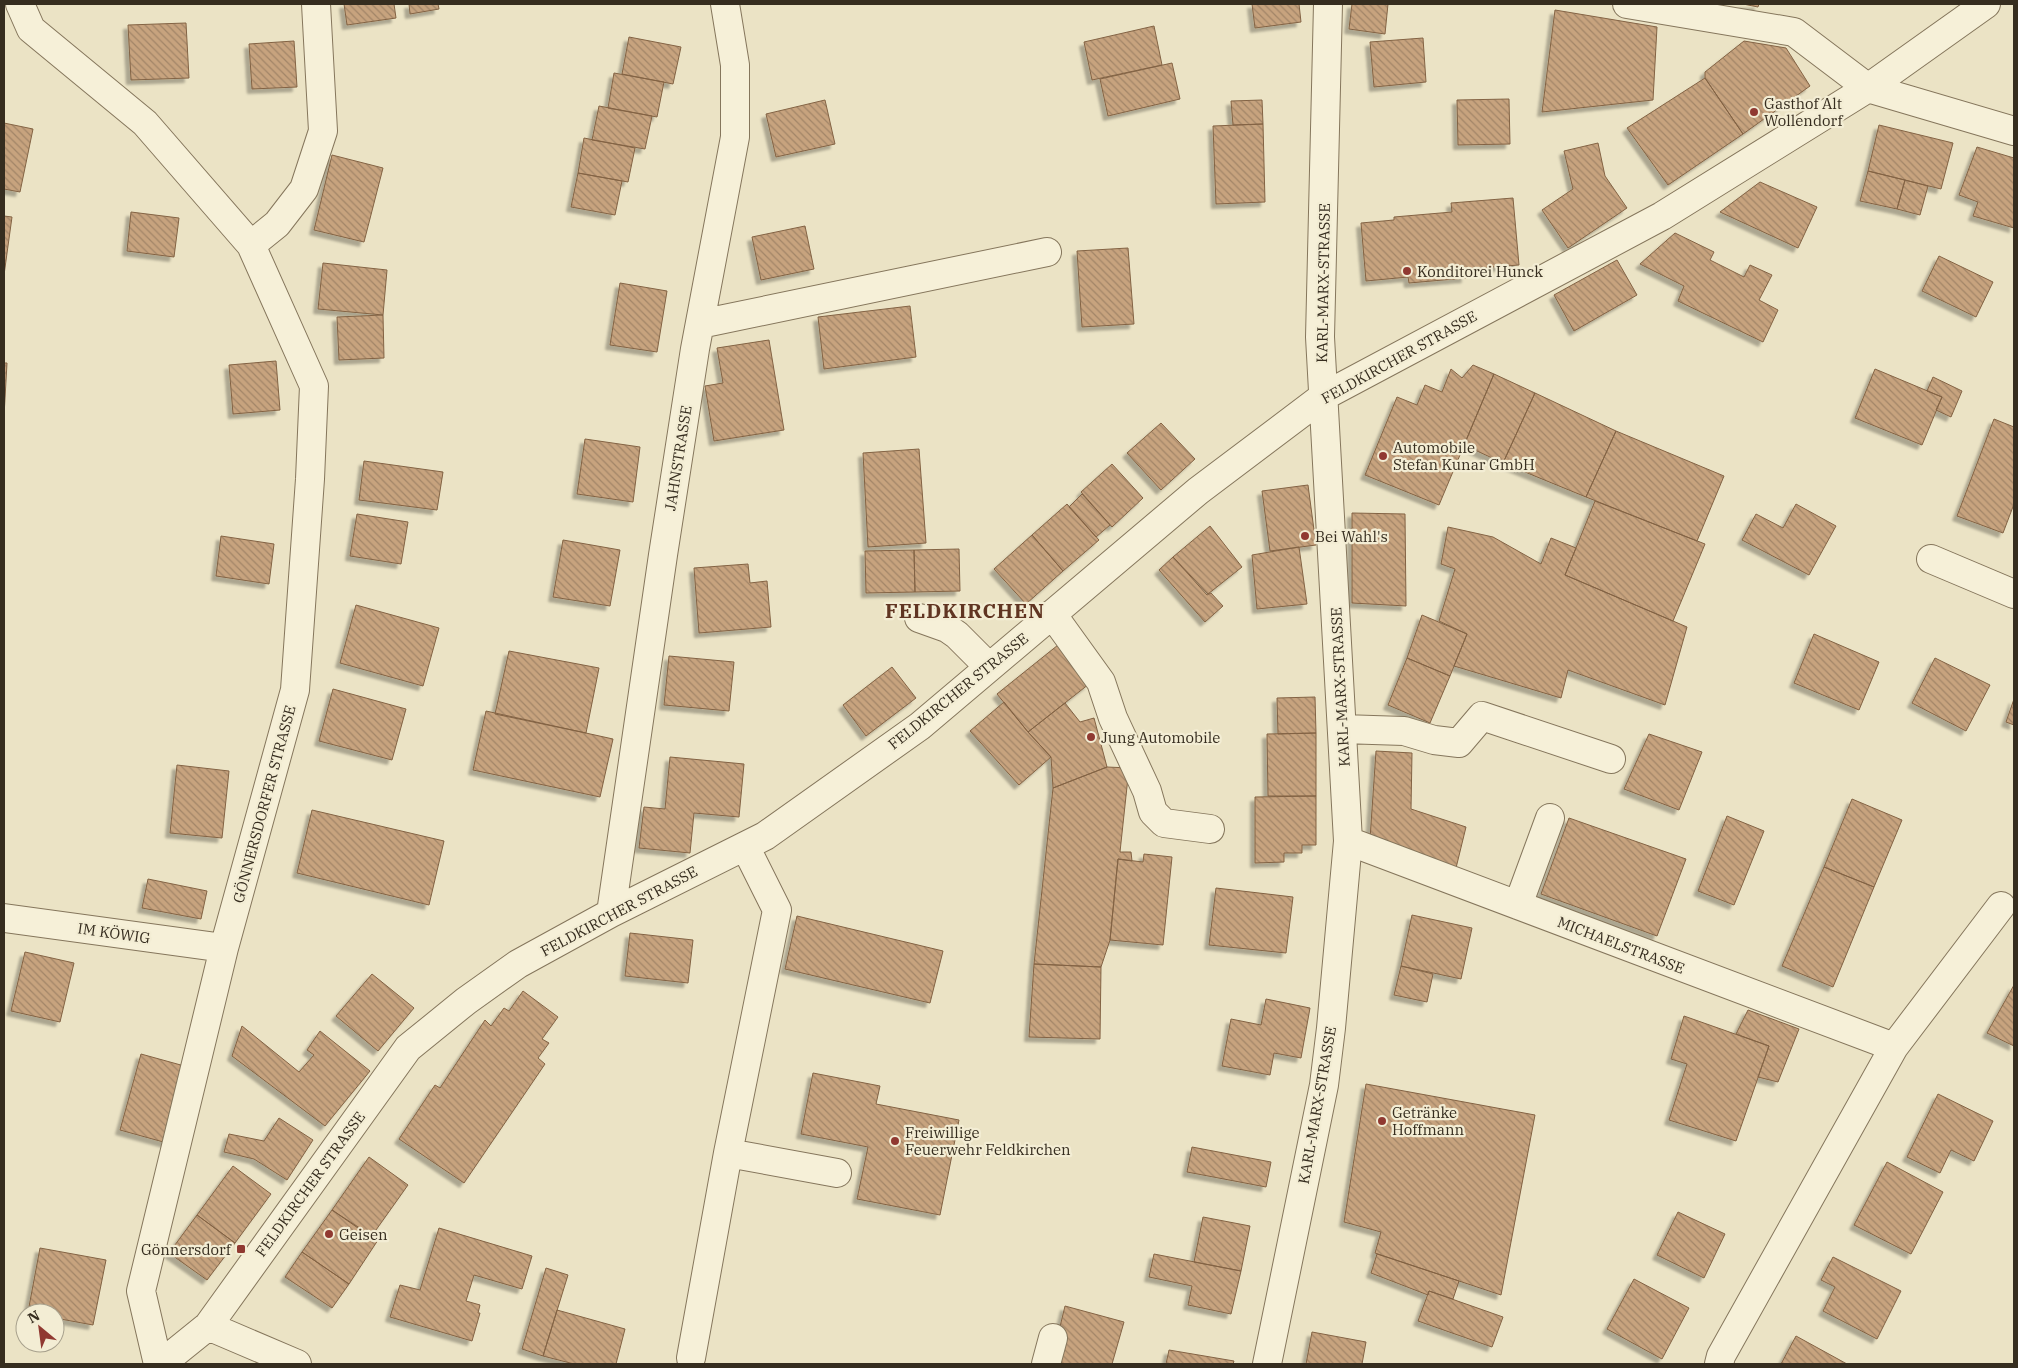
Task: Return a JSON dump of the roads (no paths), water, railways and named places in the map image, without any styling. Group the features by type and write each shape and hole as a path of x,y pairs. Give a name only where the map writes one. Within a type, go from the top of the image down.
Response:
{"street":[{"name":"GÖNNERSDORFER STRASSE","path":"20,4 31,29 145,123 250,245 314,386 310,479 295,690 224,948 141,1291 160,1364"},
{"path":"250,245 277,224 304,189 323,131 316,4"},
{"name":"JAHNSTRASSE","path":"610,913 662,555 700,324 735,137 735,65 725,4"},
{"name":"KARL-MARX-STRASSE","path":"1267,1364 1324,1085 1348,841 1320,337 1328,4"},
{"path":"1627,4 1794,32 1868,88 2014,131"},
{"name":"FELDKIRCHER STRASSE","path":"160,1364 208,1326 408,1048 466,1001 518,964 610,913 765,836 920,726 1198,491 1324,396 1662,216 1868,88 1986,4"},
{"path":"700,324 1047,252"},
{"path":"1930,559 2014,594"},
{"path":"1052,614 1102,682 1113,718 1147,791 1153,812 1164,823 1210,829"},
{"path":"919,618 947,628 957,635 989,667"},
{"path":"1342,729 1404,731 1434,740 1459,743 1476,726 1482,716 1611,760"},
{"path":"1518,905 1550,818"},
{"name":"MICHAELSTRASSE","path":"1348,841 1894,1047"},
{"path":"691,1358 728,1153 777,910 744,846"},
{"path":"1719,1364 1721,1356 1894,1047 2001,906"},
{"name":"IM KÖWIG","path":"4,918 224,948"},
{"path":"728,1153 837,1173"},
{"path":"208,1326 297,1364"},
{"path":"1046,1364 1053,1338"}],"place":[{"name":"Gasthof Alt Wollendorf","path":"1754,112"},
{"name":"Konditorei Hunck","path":"1407,271"},
{"name":"Automobile Stefan Kunar GmbH","path":"1383,456"},
{"name":"Bei Wahl's","path":"1305,536"},
{"name":"Jung Automobile","path":"1091,737"},
{"name":"Getränke Hoffmann","path":"1382,1121"},
{"name":"Freiwillige Feuerwehr Feldkirchen","path":"895,1141"},
{"name":"Geisen","path":"329,1234"},
{"name":"Gönnersdorf","path":"241,1249"}],"district":[{"name":"FELDKIRCHEN","path":"965,610"}]}
